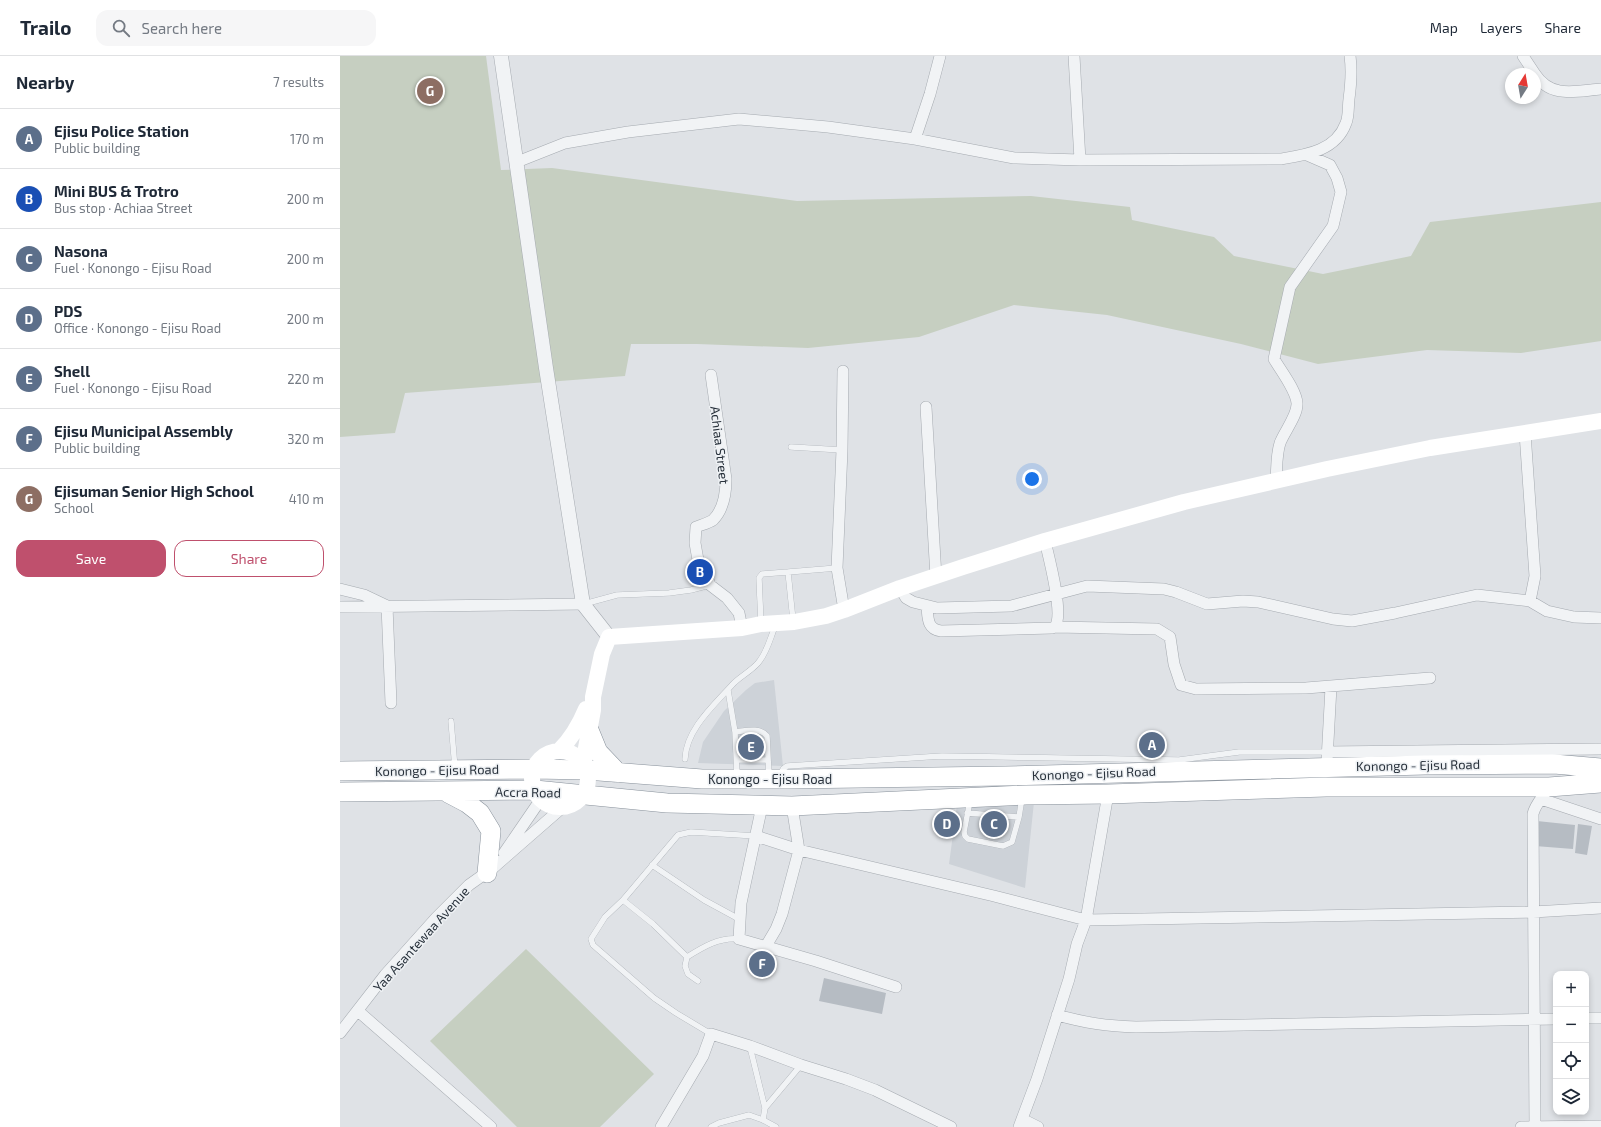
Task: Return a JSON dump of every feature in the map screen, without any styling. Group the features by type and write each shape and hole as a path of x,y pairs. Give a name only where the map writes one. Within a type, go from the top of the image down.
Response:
{"highway":[{"path":"589,730 598,752 618,773"},
{"name":"Konongo - Ejisu Road","path":"340,771 585,768 618,773 702,779 737,770 775,779 1005,776 1179,765 1326,759 1554,764 1601,768"},
{"name":"Konongo - Ejisu Road","path":"715,805 969,805 1022,796 1326,787 1545,793 1601,783"},
{"name":"Accra Road","path":"340,792 445,792 538,795 583,794 646,801 715,805"},
{"path":"445,792 467,803 480,813 491,830 490,870"}],"main road":[{"path":"559,751 569,742 578,729 592,697 603,650 608,637 742,628 794,622 844,610 900,588 1045,541 1184,502 1276,480 1430,448 1601,421"},
{"path":"585,768 574,755 567,752 551,752 544,756 534,768 533,783 538,795 548,804 564,806 574,803 583,794 588,783 585,768 589,730 593,710 592,697"}],"street":[{"path":"501,56 546,368 583,604 608,637"},
{"path":"915,139 940,56"},
{"path":"1074,56 1080,160"},
{"path":"517,162 565,143 628,132 740,119 828,127 915,139 1014,158 1080,160 1281,159 1307,155 1326,147 1340,136 1347,122 1351,82 1351,60 1360,56"},
{"path":"1523,56 1531,68"},
{"path":"1541,82 1551,90 1562,92 1601,89"},
{"path":"1276,480 1277,456 1280,442 1295,413 1297,403 1292,390 1274,359 1290,287 1333,226 1341,192 1330,165 1307,155"},
{"path":"843,371 842,450 837,568 844,610"},
{"name":"Achiaa Street","path":"711,375 726,479 726,496 720,510 712,520 696,527 695,543 698,560 710,585 727,598 739,613 742,628"},
{"path":"926,407 936,576"},
{"path":"1525,433 1535,576 1530,601"},
{"path":"1045,541 1056,594 1058,622 1055,627"},
{"path":"900,588 906,598 913,602 927,607 937,608 1011,606 1087,586 1151,587 1176,592 1207,604 1213,605 1243,601 1258,602 1333,619 1352,621 1395,614 1477,595 1530,601 1547,611 1574,616 1601,618"},
{"path":"340,589 364,595 387,606"},
{"path":"340,607 583,604"},
{"path":"387,606 391,703"},
{"path":"927,607 929,622 935,630 950,631 1055,627 1157,629 1170,637 1174,664 1181,685 1196,689 1331,687 1430,678"},
{"path":"1331,687 1326,759 1601,750"},
{"path":"1535,1127 1533,814 1536,806 1545,793 1601,819"},
{"path":"1038,1127 1021,1123 1037,1079 1056,1015 1069,979 1077,944 1086,920 1108,794"},
{"path":"490,870 538,795"},
{"name":"Yaa Asantewaa Avenue","path":"340,1033 385,975 436,918 469,885 490,870 564,806"},
{"path":"762,806 741,903 739,939 896,987"},
{"path":"766,946 782,914 799,850 792,806"},
{"path":"756,836 799,850 994,896 1086,920 1533,912 1601,908"},
{"path":"358,1011 491,1127"},
{"path":"1056,1015 1099,1025 1136,1027 1553,1019"},
{"path":"1589,1018 1601,1018"},
{"path":"661,1127 703,1056 711,1034 750,1046 875,1090 951,1127"},
{"path":"1521,1127 1601,1126"}],"lane":[{"path":"791,447 842,450"},
{"path":"685,759 685,751 697,725 732,685 757,664 769,647 769,624 759,578 762,574 837,568"},
{"path":"788,572 794,622"},
{"path":"583,604 617,595 668,593 691,590 710,585"},
{"path":"728,690 735,732 737,770 768,760"},
{"path":"452,721 455,770"},
{"path":"735,732 760,731 767,736 768,760 775,779"},
{"path":"1019,817 969,805 965,836 968,839 1003,846 1012,842 1019,817 1022,796"},
{"path":"711,1034 654,998 592,945 591,939 605,916 623,900 678,835 691,832 756,836"},
{"path":"652,865 704,900 739,919"},
{"path":"623,900 653,924 687,957"},
{"path":"698,981 688,974 685,966 687,957 707,945 729,938 739,939"},
{"path":"750,1046 765,1108 763,1120"},
{"path":"765,1108 801,1065"},
{"path":"711,1127 719,1123 749,1115 776,1127"}],"shaded area":[{"path":"774,680 783,766 698,763 703,742 724,711 755,683"},
{"path":"1034,802 1025,888 949,864 957,805"}],"green space":[{"path":"340,56 486,56 501,170 552,168 797,201 1031,196 1130,207 1132,220 1214,237 1234,256 1323,274 1411,256 1430,222 1601,202 1601,341 1521,353 1427,350 1318,364 1241,344 1107,315 1014,305 919,337 808,348 697,344 631,344 625,376 405,393 395,433 340,437"},
{"path":"526,949 654,1074 600,1127 517,1127 430,1041"}],"building":[{"path":"1537,821 1575,825 1573,849 1535,846"},
{"path":"1578,824 1592,826 1587,855 1575,853"},
{"path":"824,978 886,993 882,1014 819,1001"}],"place":[{"name":"Ejisuman Senior High School","path":"430,91"},
{"name":"Mini BUS & Trotro","path":"700,572"},
{"name":"Ejisu Police Station","path":"1152,745"},
{"name":"Shell","path":"751,747"},
{"name":"PDS","path":"947,824"},
{"name":"Nasona","path":"994,824"},
{"name":"Ejisu Municipal Assembly","path":"762,964"}]}
